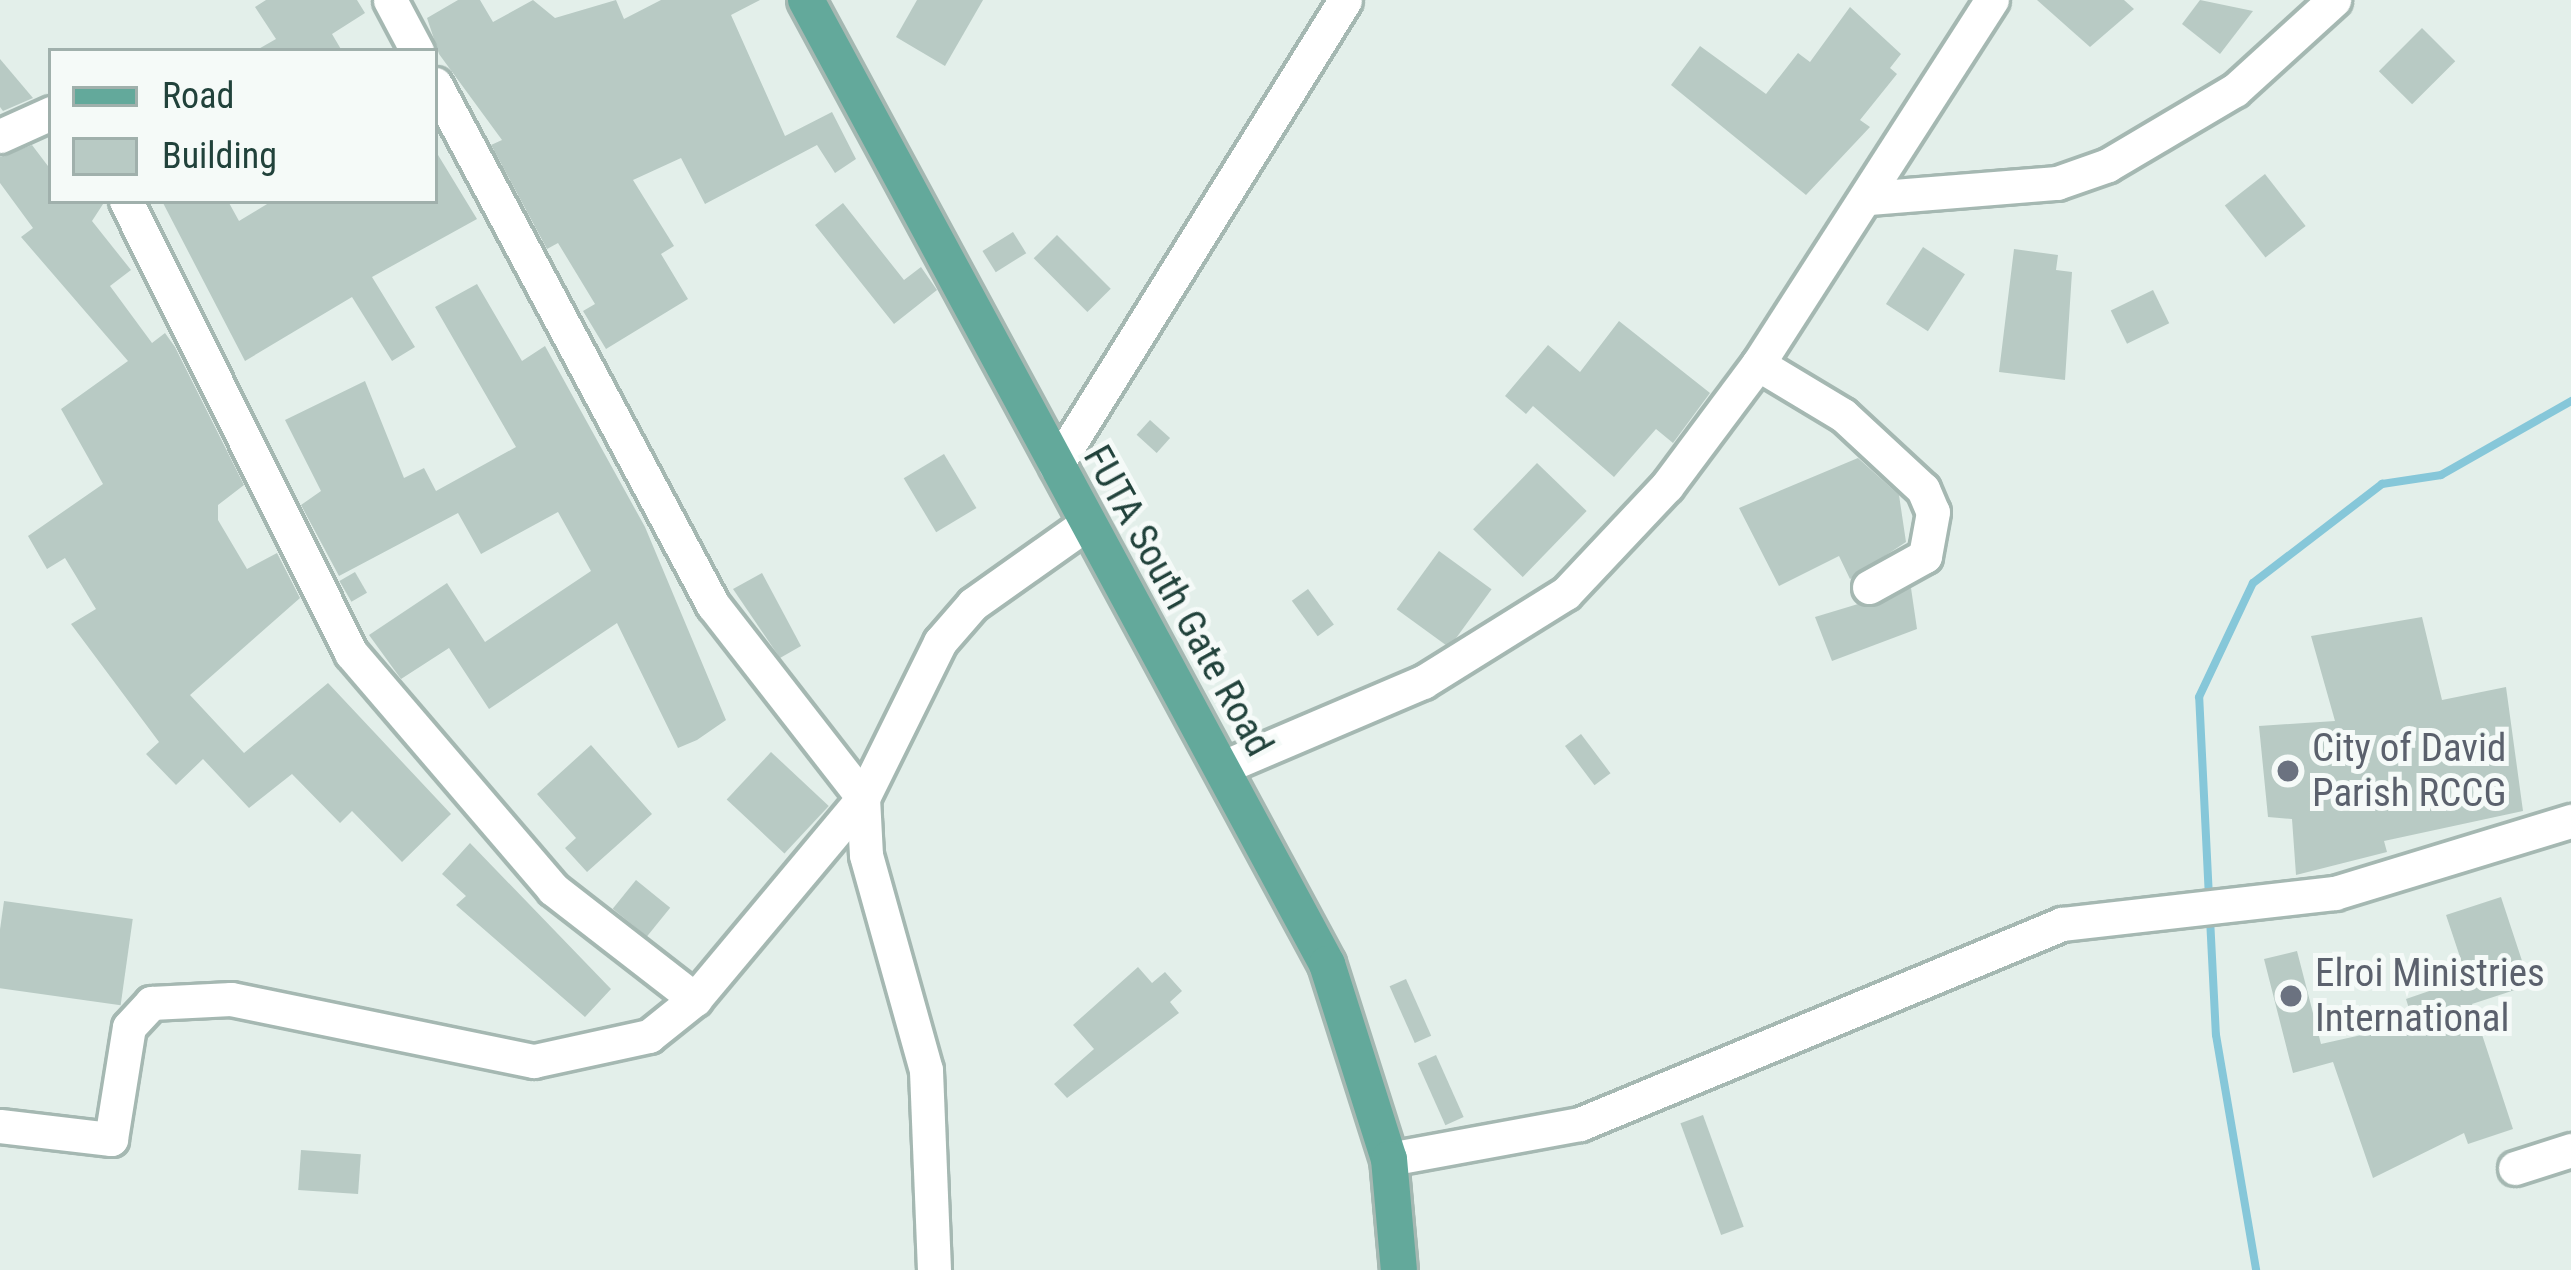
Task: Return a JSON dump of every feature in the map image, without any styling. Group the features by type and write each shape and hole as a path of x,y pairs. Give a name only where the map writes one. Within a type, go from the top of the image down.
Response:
{"main road":[{"name":"FUTA South Gate Road","path":"806,0 1327,964 1389,1160 1399,1270"}],"street":[{"path":"390,0 415,48"},
{"path":"1056,466 1346,0"},
{"path":"1221,768 1424,682 1567,593 1759,364 1869,199 1992,0"},
{"path":"1869,199 2057,183 2108,165 2235,90 2334,0"},
{"path":"438,90 713,605 863,798 866,855 926,1070 934,1270"},
{"path":"0,136 48,114"},
{"path":"127,204 351,653 553,889 695,999"},
{"path":"1759,364 1844,416 1922,489 1933,512 1925,556 1869,587"},
{"path":"0,1126 112,1139 129,1027 152,1003 231,999 534,1061 649,1036 695,999 863,798 940,642 1086,524"},
{"path":"1389,1160 1580,1124 2062,924 2335,893 2571,821"},
{"path":"2515,1168 2571,1150"}],"building":[{"path":"266,0 357,0 365,13 332,34 340,48 260,48 276,39 255,7"},
{"path":"458,0 480,0 493,22 533,0 555,18 616,0 624,19 661,0 760,0 731,15 785,136 832,112 856,159 835,173 817,145 705,204 681,158 633,180 674,246 661,254 688,299 606,349 583,311 595,304 558,243 547,249 491,145 502,140 439,54 427,18"},
{"path":"917,0 983,0 945,66 896,37"},
{"path":"2037,0 2124,0 2134,9 2090,47"},
{"path":"2200,0 2253,11 2220,54 2182,24"},
{"path":"1850,7 1901,54 1890,68 1897,74 1860,120 1870,127 1806,195 1671,85 1700,46 1766,94 1798,53 1810,62"},
{"path":"2422,28 2455,61 2412,104 2379,71"},
{"path":"0,59 33,98 3,111 0,107"},
{"path":"32,145 48,166 48,204 103,204 92,221 131,270 110,286 152,343 165,333 175,347 244,485 218,505 218,520 247,569 277,553 300,598 190,695 244,753 328,683 451,814 402,862 352,811 340,823 292,774 249,808 203,759 176,785 146,754 159,742 71,624 96,609 65,558 47,569 28,536 103,484 61,409 128,361 21,237 33,228 0,183 0,157"},
{"path":"438,155 477,219 372,277 415,347 392,361 352,297 245,361 164,204 230,204 239,221 267,204 438,204"},
{"path":"2265,174 2306,226 2265,257 2225,205"},
{"path":"843,203 904,280 921,267 937,290 894,324 815,225"},
{"path":"1013,232 1026,253 996,272 982,251"},
{"path":"1057,235 1111,289 1087,312 1034,258"},
{"path":"1923,247 1965,274 1928,331 1886,304"},
{"path":"2014,249 2058,255 2056,270 2072,272 2065,380 1999,372"},
{"path":"477,284 522,361 545,346 645,527 726,720 697,740 678,748 617,623 489,709 449,648 401,679 369,635 447,583 485,642 591,571 558,512 481,554 458,513 339,576 301,505 321,491 285,420 365,381 404,478 424,468 436,491 516,447 435,307"},
{"path":"2153,290 2169,323 2127,344 2111,311"},
{"path":"1619,321 1710,393 1673,443 1656,429 1614,477 1533,406 1526,414 1505,396 1548,345 1580,372"},
{"path":"1150,420 1170,438 1157,453 1137,435"},
{"path":"944,454 976,508 936,532 904,478"},
{"path":"1858,458 1899,495 1906,542 1850,579 1839,556 1779,586 1739,508"},
{"path":"1537,463 1587,511 1523,577 1473,529"},
{"path":"1439,551 1492,589 1449,647 1397,609"},
{"path":"355,572 367,593 351,602 339,581"},
{"path":"762,573 801,646 780,658 733,589"},
{"path":"1911,588 1917,629 1832,661 1815,617"},
{"path":"1308,589 1334,625 1318,636 1292,601"},
{"path":"2422,617 2442,700 2506,687 2523,811 2384,841 2387,852 2296,875 2292,819 2268,817 2259,726 2335,721 2311,636"},
{"path":"1581,734 1610,773 1595,785 1565,746"},
{"path":"591,745 652,814 587,872 565,848 576,838 537,794"},
{"path":"771,752 829,806 784,853 727,800"},
{"path":"470,843 611,989 585,1017 456,905 466,896 442,874"},
{"path":"636,880 670,908 647,936 613,909"},
{"path":"2501,897 2530,985 2472,1004 2513,1129 2468,1144 2464,1133 2373,1178 2333,1062 2293,1073 2264,959 2297,951 2321,1044 2366,1034 2411,1015 2406,999 2467,978 2446,915"},
{"path":"4,901 133,919 121,1005 0,988"},
{"path":"1138,967 1152,983 1165,972 1182,991 1170,1002 1179,1013 1067,1098 1054,1084 1094,1049 1073,1025"},
{"path":"1406,979 1431,1036 1415,1043 1390,986"},
{"path":"1436,1055 1464,1117 1445,1125 1418,1063"},
{"path":"1703,1115 1744,1227 1721,1235 1680,1123"},
{"path":"301,1150 361,1154 358,1194 298,1190"}],"waterway":[{"path":"2209,898 2199,697 2253,583 2382,484 2441,475 2571,401"},
{"path":"2210,918 2216,1035 2256,1270"}],"place":[{"name":"City of David Parish RCCG","path":"2288,771"},
{"name":"Elroi Ministries International","path":"2291,996"}]}
